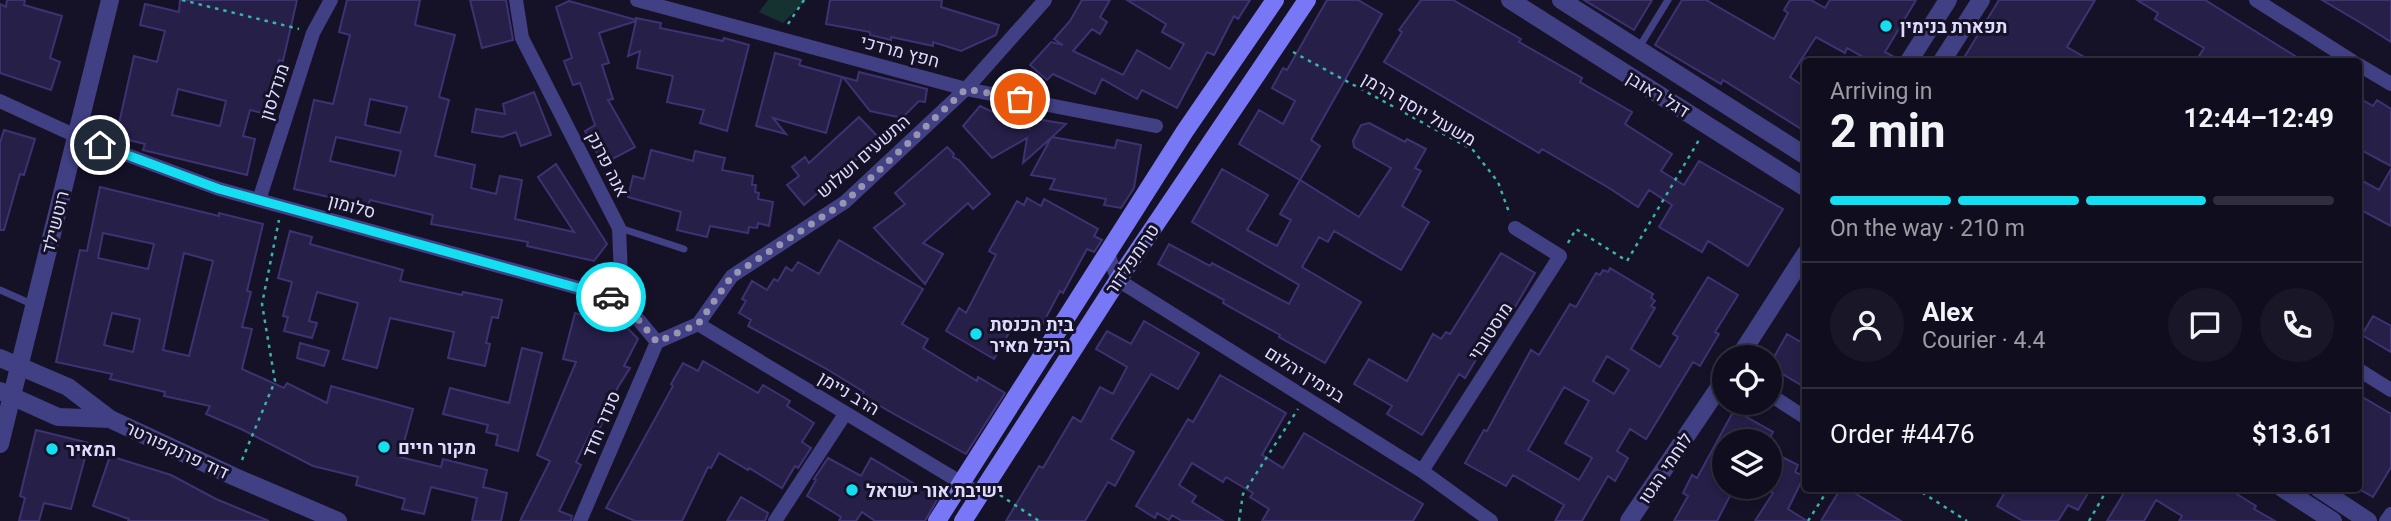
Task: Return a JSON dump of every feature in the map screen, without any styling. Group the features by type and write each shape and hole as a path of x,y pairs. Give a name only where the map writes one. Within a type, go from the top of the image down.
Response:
{"main road":[{"name":"טרומפלדור","path":"936,521 1185,131 1275,0"},
{"name":"טרומפלדור","path":"963,521 1118,280 1307,0"}],"street":[{"name":"רוטשילד","path":"0,444 6,394 19,366 110,0"},
{"name":"מנדלסון","path":"259,200 313,33 331,0"},
{"name":"אנה פרנק","path":"516,0 522,38 619,228 622,300"},
{"name":"חפץ מרדכי","path":"637,0 966,89 1156,126"},
{"name":"התשעים ושלוש","path":"698,324 732,276 845,202 966,89 1045,0"},
{"name":"דגל ראובן","path":"1510,0 1802,185"},
{"name":"דגל ראובן","path":"1561,0 1802,153"},
{"path":"1911,58 1948,0"},
{"path":"1944,58 1981,0"},
{"path":"2256,0 2343,58"},
{"path":"2362,67 2391,84"},
{"name":"סלומון","path":"0,101 76,136 219,189 622,300"},
{"name":"מוסטובוי","path":"1422,471 1560,256 1515,228"},
{"path":"1108,254 1118,280"},
{"path":"1747,345 1802,259"},
{"name":"בנימין יהלום","path":"1118,280 1422,471 1491,521"},
{"path":"622,300 657,342 698,324"},
{"name":"הרב ניימן","path":"698,324 961,483 983,490"},
{"name":"סנדר חדד","path":"580,521 657,342"},
{"path":"0,358 68,387 110,419"},
{"path":"2362,372 2391,390"},
{"name":"דוד פרנקפורטר","path":"6,394 58,417 110,419 338,521"},
{"name":"לוחמי הגטו","path":"1629,521 1712,398"},
{"path":"1782,402 1802,415"},
{"path":"775,521 845,414"},
{"path":"2288,492 2333,521"},
{"path":"2324,492 2368,521"},
{"path":"2386,521 2391,514"}],"lane":[{"path":"1638,50 1668,0"},
{"path":"619,228 684,249"},
{"path":"0,290 34,305"}],"path":[{"path":"182,0 313,33"},
{"path":"778,38 804,0"},
{"name":"משעול יוסף הרמן","path":"1277,44 1473,150 1498,182 1515,228"},
{"path":"1576,229 1627,261 1707,125"},
{"path":"235,477 275,381 262,304 281,207"},
{"path":"1239,521 1243,494 1306,398"},
{"path":"983,490 1039,521"},
{"path":"1808,521 1826,492"},
{"path":"1922,492 1967,521"},
{"path":"2089,521 2106,492"}],"green space":[{"path":"768,0 806,0 783,23 759,12"}],"building":[{"path":"7,0 25,0 24,5 62,16 50,58 60,62 51,90 0,73 0,4 6,7"},
{"path":"180,0 297,0 283,61 279,60 270,98 266,98 262,113 250,110 243,136 255,139 247,175 143,150 145,144 116,137 134,56 157,62 165,31 140,25 145,4 179,12","holes":["178,89 226,101 220,126 172,115"]},
{"path":"347,0 420,0 415,25 455,35 439,97 449,100 435,156 475,165 471,188 496,194 500,176 522,180 515,219 574,232 538,177 556,164 607,244 594,261 527,246 528,242 431,224 433,215 370,200 368,206 294,189 314,100 333,104 350,35 339,32","holes":["370,99 407,107 400,133 365,125","336,137 401,151 395,176 330,161"]},
{"path":"470,0 506,0 513,40 482,48"},
{"path":"830,0 942,0 941,7 999,25 996,35 961,51 933,42 933,46 891,37 891,40 870,35 870,32 826,24"},
{"path":"1082,0 1110,0 1100,17 1107,22 1100,34 1092,29 1073,51 1123,75 1137,50 1170,69 1184,44 1162,32 1166,24 1127,0 1250,0 1238,19 1234,16 1214,55 1207,52 1177,108 1142,90 1137,99 1102,79 1095,94 1053,74 1047,80 1030,65 1051,42 1063,45 1054,39 1070,21"},
{"path":"1327,0 1358,0 1382,14 1311,140 1320,146 1300,180 1239,144 1259,110 1283,124 1295,101 1272,88 1283,68 1287,70"},
{"path":"1421,0 1453,0 1521,39 1519,42 1582,78 1580,82 1632,112 1625,124 1672,154 1661,171 1684,185 1699,161 1783,209 1748,266 1708,241 1702,252 1659,227 1672,205 1649,190 1638,207 1542,149 1539,153 1384,62 1402,32 1399,30"},
{"path":"1584,0 1652,0 1634,30"},
{"path":"1682,0 1706,0 1774,39 1788,13 1784,10 1790,0 1811,0 1825,8 1830,0 1916,0 1885,52 1896,58 1865,58 1847,48 1845,53 1816,37 1790,77 1802,85 1802,129 1723,80 1721,84 1655,45"},
{"path":"1999,0 2095,0 2067,47 2086,58 1964,58"},
{"path":"2137,0 2205,0 2298,58 2198,58 2204,48 2155,19 2158,13"},
{"path":"2322,0 2391,0 2391,42 2361,23"},
{"path":"569,1 636,20 661,23 660,28 723,41 724,38 749,45 727,131 700,123 704,110 667,102 673,76 637,68 640,51 628,56 636,21 599,33 609,63 602,65 613,99 608,100 635,147 603,164 585,131 595,125 580,83 573,85 564,61 572,58 556,7"},
{"path":"775,53 801,60 799,65 842,77 826,133 773,118 786,134 756,126"},
{"path":"859,72 927,89 925,102 919,101 902,118 870,111 843,77 857,81"},
{"path":"534,92 551,135 521,146 516,132 502,137 472,132 476,109 505,114 503,104"},
{"path":"2362,100 2373,106 2377,100 2391,109 2391,166 2362,151"},
{"path":"980,106 1029,129 1030,118 1066,124 1052,137 1115,148 1117,140 1141,145 1134,188 1121,208 1104,205 1106,199 1050,189 1055,179 1031,175 1051,138 1023,163 1027,138 992,158 963,126"},
{"path":"859,117 880,139 804,205 787,185 799,176 792,167 805,157 809,163"},
{"path":"1369,123 1405,142 1407,139 1426,149 1415,168 1421,171 1402,206 1429,222 1401,270 1334,231 1328,242 1319,237 1302,267 1361,302 1325,363 1223,303 1224,300 1158,264 1169,244 1210,266 1212,263 1289,304 1299,285 1192,222 1222,169 1268,195 1247,230 1277,246 1291,220 1280,214 1300,180 1359,217 1391,168 1354,147 1353,141 1361,125"},
{"path":"4,130 35,139 24,175 20,174 4,230 0,230 0,143"},
{"path":"947,147 954,154 953,157 959,160 990,194 973,209 968,203 923,243 943,254 925,284 874,228 905,204 895,193"},
{"path":"651,150 693,161 695,151 725,158 722,170 753,176 752,185 756,185 758,199 773,202 769,226 758,223 757,228 749,227 748,233 710,226 707,237 677,230 681,212 628,197 633,176 644,179"},
{"path":"2391,169 2391,226 2362,211 2362,181 2379,190"},
{"path":"100,187 263,224 247,291 251,292 242,327 252,329 242,369 284,388 287,383 327,403 331,386 413,409 400,457 441,467 443,459 487,470 483,487 507,493 501,521 472,521 477,498 431,487 424,514 402,509 405,499 356,485 358,477 313,466 206,414 210,406 164,396 165,392 110,379 112,374 56,362 80,250 87,251","holes":["103,233 154,244 148,269 98,258","184,253 213,261 189,356 163,350","112,313 140,319 133,352 104,345"]},
{"path":"1027,198 1041,206 1044,199 1098,229 1094,236 1102,240 1094,252 1087,249 1040,329 1018,317 994,359 946,331 959,308 966,313 996,255 989,251 1017,201 1024,205"},
{"path":"290,231 312,237 310,244 403,270 400,281 462,295 463,292 502,300 498,318 492,317 486,343 490,344 485,366 448,358 454,332 390,318 377,368 343,359 358,303 317,292 309,321 317,323 312,338 284,331 288,317 283,316 292,282 278,278"},
{"path":"839,240 923,289 902,324 928,339 923,348 977,381 978,377 1005,393 966,454 862,395 864,392 825,368 748,326 751,320 739,313 746,301 742,299 752,281 767,290 774,279 778,281 786,267 792,271 798,262 819,274"},
{"path":"1501,253 1535,273 1512,312 1507,308 1465,378 1459,374 1422,435 1387,414 1392,406 1354,384 1369,359 1407,381 1433,334 1441,339 1446,332 1450,334"},
{"path":"1610,268 1653,294 1651,298 1655,301 1651,306 1655,308 1631,349 1660,367 1678,337 1673,334 1708,277 1738,295 1715,332 1719,334 1700,366 1693,362 1646,439 1630,429 1617,451 1628,458 1615,481 1608,476 1582,521 1555,521 1564,505 1513,475 1506,486 1465,463 1484,430 1487,431 1531,350 1539,355 1570,304 1576,307 1596,273 1600,275 1603,270 1608,272","holes":["1607,356 1629,370 1614,394 1593,381","1564,387 1589,401 1565,443 1592,458 1579,480 1528,450"]},
{"path":"575,313 615,324 618,318 638,339 624,366 630,368 618,387 598,432 592,429 576,462 581,465 559,511 572,516 571,521 520,521 550,461 537,455 576,362 563,359"},
{"path":"2373,316 2391,326 2391,352 2362,335"},
{"path":"1144,321 1199,353 1178,389 1151,374 1111,439 1134,452 1115,486 1108,482 1085,521 1006,521 1039,466 1043,468 1073,417 1081,422 1100,387 1113,394 1127,367 1096,349 1107,331 1131,344"},
{"path":"1787,334 1802,343 1802,386 1782,374 1781,345"},
{"path":"300,343 329,351 324,366 297,358"},
{"path":"522,348 542,353 518,451 496,445 498,435 486,432 488,425 443,414 450,388 509,403"},
{"path":"703,361 758,393 763,385 790,401 787,406 814,423 802,442 811,448 798,468 795,466 782,488 719,453 711,468 708,467 682,521 635,521 606,508 683,363 698,371"},
{"path":"1220,375 1286,413 1262,455 1283,468 1304,433 1423,504 1413,521 1262,521 1269,509 1250,497 1253,493 1226,477 1223,482 1192,463 1179,485 1196,496 1192,502 1223,521 1182,521 1172,515 1169,520 1157,513 1155,518 1136,506 1188,419 1193,422"},
{"path":"2362,397 2391,414 2391,467 2373,497 2362,491"},
{"path":"1731,415 1743,415 1768,429 1724,429"},
{"path":"36,430 89,443 71,509 44,503 39,521 19,521 25,498 20,496"},
{"path":"1712,450 1712,499 1728,499 1717,521 1674,521 1688,496 1683,493 1692,475 1697,478"},
{"path":"110,456 171,475 216,499 269,521 128,521 129,519 93,506"},
{"path":"1782,457 1798,465 1795,472 1802,475 1802,480 1788,509 1807,521 1755,521 1769,499 1782,499"},
{"path":"828,458 861,476 871,458 938,498 925,521 875,521 862,512 856,521 839,521 841,517 807,496"},
{"path":"1839,492 1853,492 1901,521 1821,521"},
{"path":"2005,492 2089,492 2078,510 2068,505 2058,521 2023,521 1997,506"},
{"path":"2125,492 2233,492 2256,506 2254,509 2275,521 2179,521 2182,516 2156,500 2144,521 2107,521"},
{"path":"741,497 768,513 765,521 727,521"}],"way so far":[{"path":"611,297 622,300 657,342 698,324 732,276 845,202 966,89 1020,99"}],"place":[{"name":"תפארת בנימין","path":"1886,26"},
{"name":"בית הכנסת היכל מאיר","path":"976,334"},
{"name":"מקור חיים","path":"384,447"},
{"name":"המאיר","path":"52,449"},
{"name":"ישיבת אור ישראל","path":"852,490"}],"route":[{"path":"100,145 219,189 611,297"}]}
